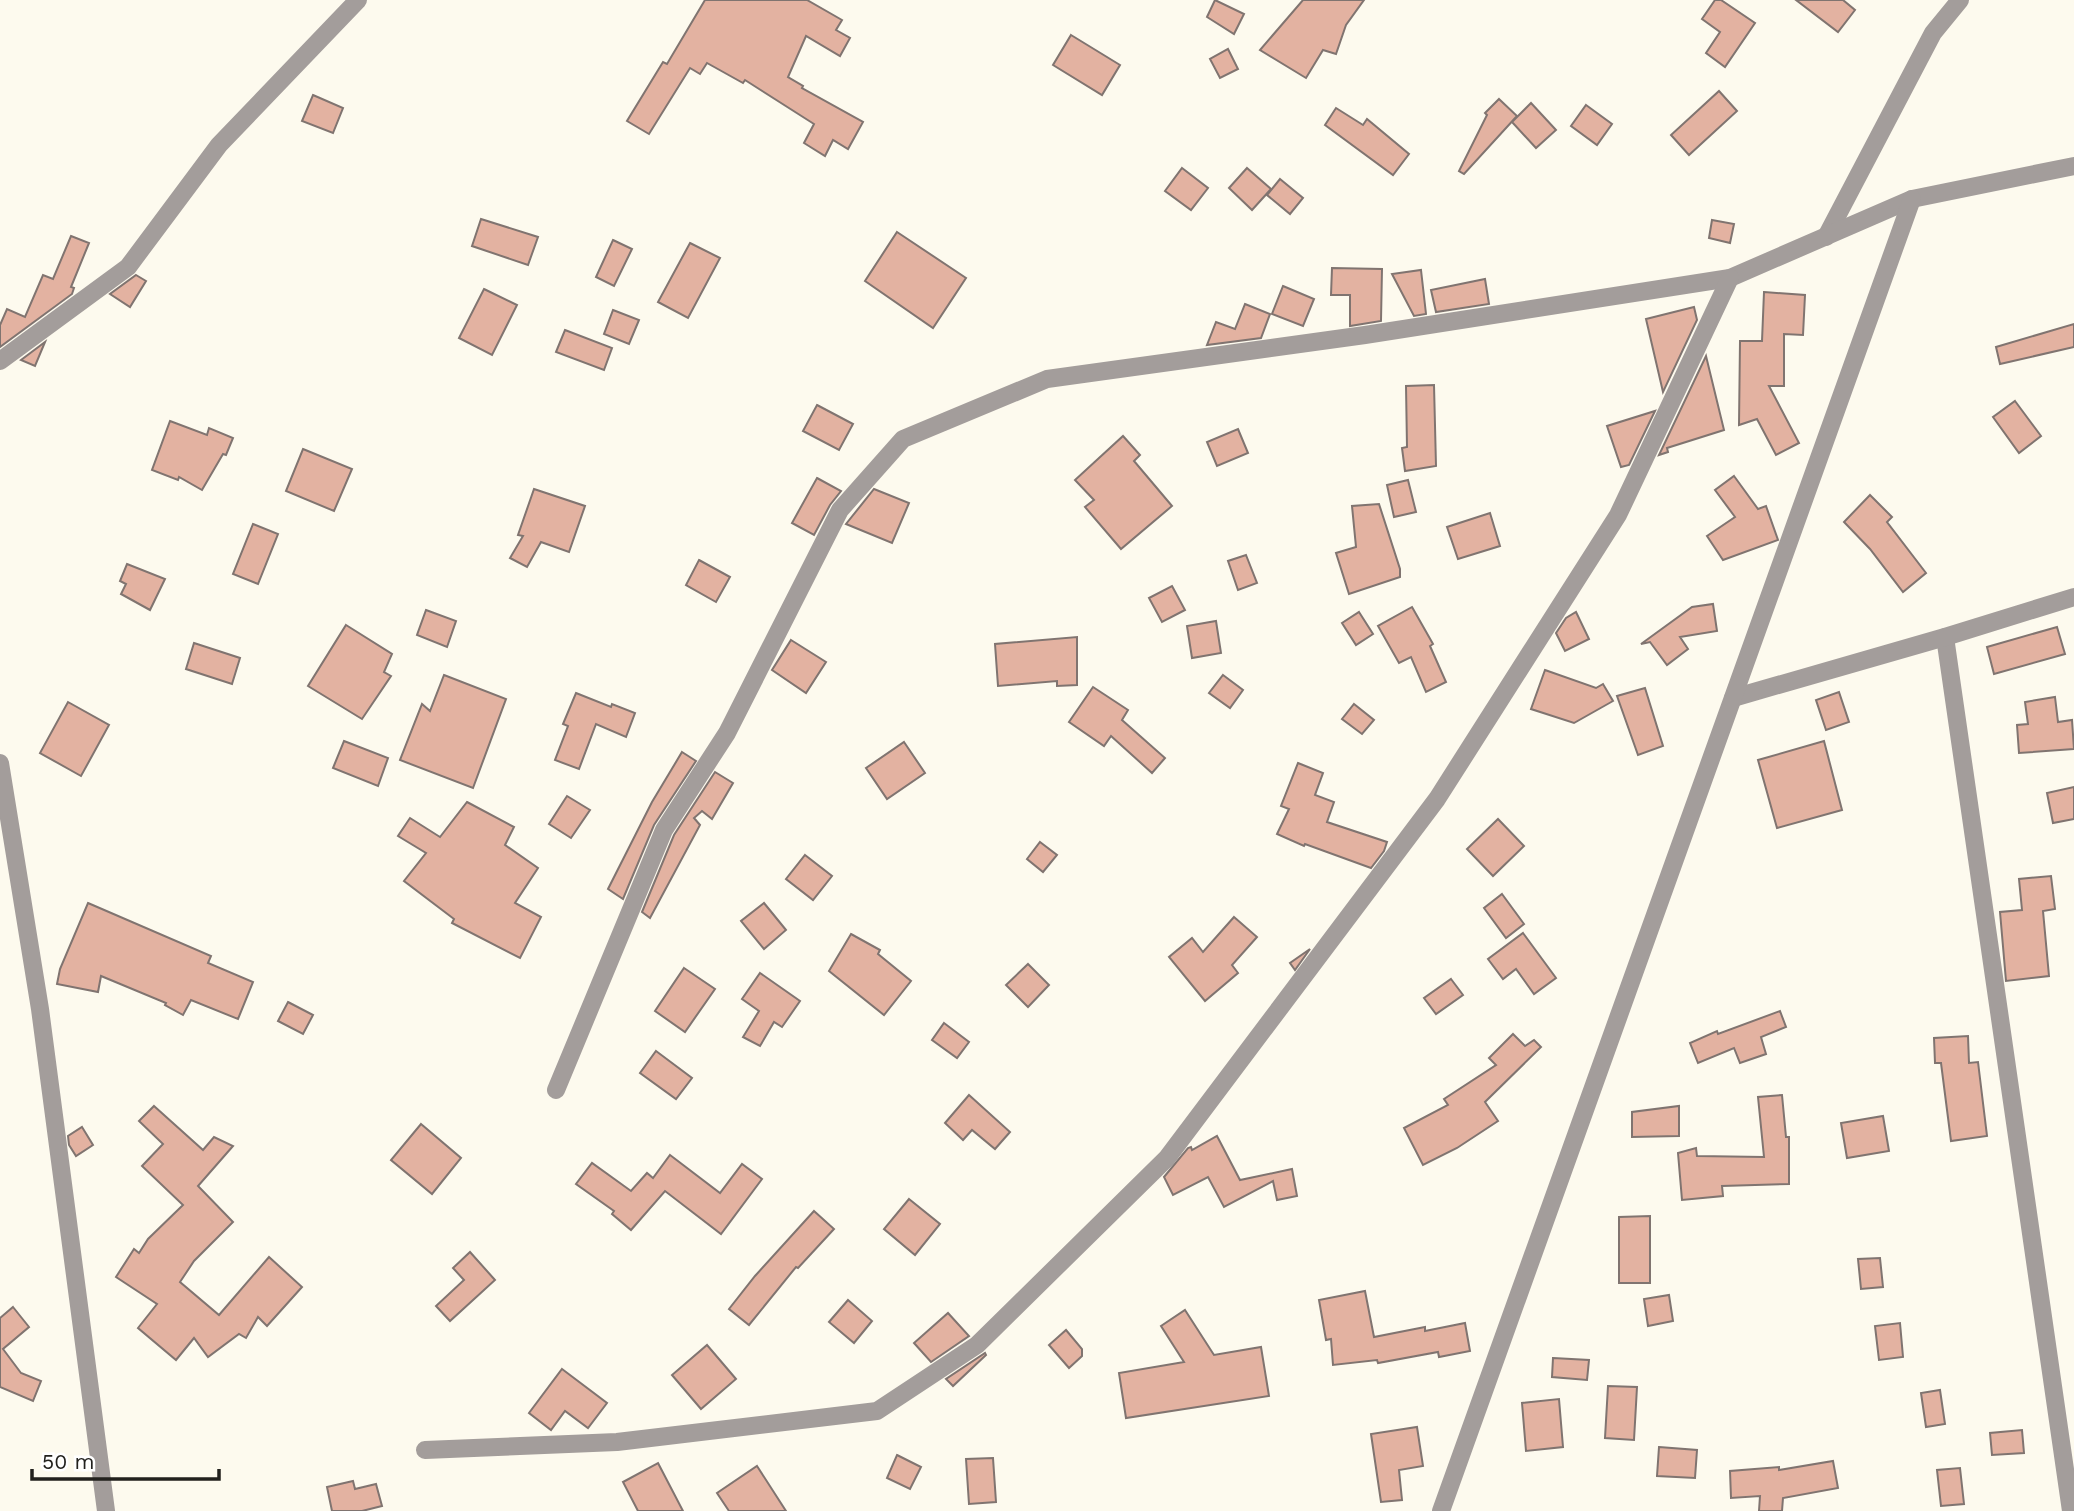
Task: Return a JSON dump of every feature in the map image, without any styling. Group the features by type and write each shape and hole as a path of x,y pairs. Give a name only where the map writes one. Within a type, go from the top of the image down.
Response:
{"street":[{"path":"0,360 128,267 219,145 358,0"},
{"path":"1826,237 1933,33 1960,0"},
{"path":"556,1090 664,830 727,733 840,510 903,439 1046,379 1364,335 1730,278 1912,199 2074,166"},
{"path":"1441,1511 1912,199"},
{"path":"425,1450 617,1442 877,1411 977,1345 1167,1158 1437,799 1618,515 1730,278"},
{"path":"1733,698 2074,597"},
{"path":"1945,637 2071,1511"},
{"path":"0,763 40,1009 106,1511"}],"building":[{"path":"705,0 807,0 842,20 836,30 850,38 840,56 806,36 788,77 803,86 802,88 863,122 848,149 833,140 825,156 804,143 814,124 745,80 743,83 707,63 700,74 690,68 649,134 627,121 663,62 667,64"},
{"path":"1215,0 1244,14 1234,34 1207,17"},
{"path":"1303,0 1364,0 1346,25 1336,54 1323,50 1306,78 1260,50"},
{"path":"1715,0 1721,0 1755,23 1725,67 1706,53 1720,32 1702,19"},
{"path":"1796,0 1843,0 1855,10 1838,32"},
{"path":"1071,35 1120,65 1102,95 1053,65"},
{"path":"1228,49 1238,69 1220,78 1210,59"},
{"path":"1719,91 1737,111 1689,155 1671,135"},
{"path":"313,95 343,108 333,133 302,121"},
{"path":"1499,99 1517,116 1464,174 1459,171 1487,115 1485,113"},
{"path":"1531,103 1556,130 1536,148 1512,122"},
{"path":"1586,105 1612,124 1597,145 1571,126"},
{"path":"1336,108 1363,125 1367,119 1409,154 1393,175 1325,125"},
{"path":"1182,168 1208,188 1191,210 1165,191"},
{"path":"1247,168 1271,189 1252,210 1229,188"},
{"path":"1280,179 1303,198 1290,214 1267,195"},
{"path":"481,219 538,237 528,265 472,246"},
{"path":"1712,220 1734,224 1730,243 1709,238"},
{"path":"897,232 966,278 933,328 865,281"},
{"path":"71,236 89,243 71,287 74,288 72,294 0,347 0,325 7,309 25,317 43,275 53,279"},
{"path":"613,240 632,249 614,286 596,277"},
{"path":"690,243 720,258 688,318 658,302"},
{"path":"1332,268 1382,269 1381,321 1350,326 1350,295 1331,295"},
{"path":"1421,270 1426,314 1414,316 1392,274"},
{"path":"136,275 146,281 130,307 110,294"},
{"path":"1485,279 1489,304 1436,312 1431,290"},
{"path":"1283,286 1314,299 1303,326 1272,314"},
{"path":"484,289 517,305 492,355 459,338"},
{"path":"1764,292 1805,295 1803,335 1784,334 1784,386 1769,386 1799,443 1776,455 1757,419 1739,425 1740,341 1762,341"},
{"path":"1245,304 1270,314 1261,338 1207,345 1216,322 1235,329"},
{"path":"1694,307 1697,320 1663,392 1646,319"},
{"path":"613,310 639,320 629,344 604,334"},
{"path":"2074,324 2074,347 2000,364 1996,347"},
{"path":"565,330 612,348 604,370 556,352"},
{"path":"45,342 35,366 21,360"},
{"path":"1706,356 1724,430 1667,448 1668,452 1659,455"},
{"path":"1434,385 1436,466 1405,471 1402,448 1407,447 1406,386"},
{"path":"2015,401 2041,436 2019,453 1993,417"},
{"path":"817,405 853,424 839,450 803,431"},
{"path":"1655,411 1629,465 1621,467 1607,426"},
{"path":"170,421 207,435 209,428 233,438 226,455 223,454 202,490 179,477 178,480 152,470"},
{"path":"1238,429 1248,453 1217,466 1207,442"},
{"path":"1123,436 1140,455 1134,461 1172,506 1121,549 1085,507 1094,500 1075,480"},
{"path":"303,449 352,469 334,511 286,491"},
{"path":"1734,476 1758,509 1766,506 1778,540 1723,560 1707,536 1735,517 1715,490"},
{"path":"817,478 841,491 814,535 792,523"},
{"path":"1408,480 1416,512 1394,517 1387,485"},
{"path":"534,489 585,506 569,552 541,542 527,567 510,558 523,536 518,535"},
{"path":"874,489 909,503 892,543 846,524"},
{"path":"1870,495 1892,517 1887,522 1926,573 1903,592 1870,549 1844,522"},
{"path":"1379,504 1400,569 1400,577 1349,594 1336,553 1356,547 1352,506"},
{"path":"1490,513 1500,546 1458,559 1447,527"},
{"path":"253,524 278,534 258,584 233,574"},
{"path":"1246,555 1257,583 1238,590 1228,561"},
{"path":"699,560 730,577 716,602 686,585"},
{"path":"127,564 165,579 150,610 121,594 126,584 120,581"},
{"path":"1172,586 1185,610 1162,622 1149,598"},
{"path":"1713,604 1717,631 1680,637 1688,649 1667,665 1650,642 1641,644 1692,607"},
{"path":"1412,607 1433,644 1430,646 1446,682 1426,692 1411,657 1399,663 1378,626"},
{"path":"426,610 456,621 447,647 417,635"},
{"path":"1359,612 1373,634 1356,645 1342,623"},
{"path":"1576,612 1589,639 1565,651 1556,633 1566,618"},
{"path":"1216,621 1221,653 1192,658 1187,626"},
{"path":"346,625 392,654 384,672 391,676 362,719 308,686"},
{"path":"2057,627 2065,654 1994,674 1987,647"},
{"path":"1077,637 1077,685 1057,686 1057,681 998,686 995,644"},
{"path":"791,640 826,662 806,693 772,670"},
{"path":"194,643 240,658 232,684 186,669"},
{"path":"1545,670 1596,688 1603,684 1613,701 1574,723 1531,709"},
{"path":"444,675 506,699 473,788 400,760 422,704 430,711"},
{"path":"1223,675 1243,690 1230,708 1209,693"},
{"path":"1093,687 1128,710 1122,720 1165,758 1152,773 1111,736 1104,746 1069,722"},
{"path":"1645,688 1663,746 1638,755 1617,696"},
{"path":"1839,692 1849,722 1826,730 1816,700"},
{"path":"576,693 635,713 626,737 596,724 579,769 555,760 568,726 563,724"},
{"path":"2055,697 2058,722 2072,720 2074,749 2019,753 2017,725 2028,724 2025,702"},
{"path":"68,702 109,725 81,776 40,753"},
{"path":"1354,704 1374,720 1362,734 1342,719"},
{"path":"344,741 388,758 378,786 333,768"},
{"path":"1824,741 1842,810 1777,828 1758,760"},
{"path":"904,742 925,773 887,799 866,768"},
{"path":"682,752 696,761 654,825 623,899 608,889 652,802"},
{"path":"1298,763 1323,773 1315,795 1334,802 1327,822 1387,842 1384,851 1371,868 1305,844 1304,846 1277,834 1289,809 1281,806"},
{"path":"715,772 733,783 712,819 702,811 694,818 700,825 650,918 642,912 674,835"},
{"path":"2074,787 2074,819 2053,823 2047,793"},
{"path":"567,796 590,810 571,838 549,824"},
{"path":"467,802 514,827 505,845 538,868 515,903 541,917 520,958 452,923 454,919 404,881 426,853 398,836 410,818 440,837"},
{"path":"1498,819 1524,846 1493,876 1467,849"},
{"path":"1040,842 1057,855 1043,872 1027,859"},
{"path":"805,855 832,876 813,900 786,879"},
{"path":"2051,876 2055,909 2043,911 2049,976 2006,981 2000,912 2022,910 2019,879"},
{"path":"1502,894 1524,924 1506,938 1484,908"},
{"path":"88,903 211,956 208,963 253,982 238,1019 191,1000 183,1015 165,1005 166,1003 101,976 98,992 57,984 60,969"},
{"path":"764,903 786,930 764,949 741,921"},
{"path":"1234,917 1257,937 1232,965 1238,973 1205,1001 1169,957 1192,938 1203,952"},
{"path":"1523,933 1556,978 1534,994 1516,969 1503,979 1488,959"},
{"path":"851,934 880,950 878,954 911,981 884,1015 829,971"},
{"path":"1310,949 1295,970 1290,963"},
{"path":"1028,964 1049,985 1028,1007 1006,985"},
{"path":"684,968 715,989 685,1032 655,1011"},
{"path":"760,973 800,1001 782,1027 774,1022 760,1046 743,1037 759,1011 742,999"},
{"path":"1451,979 1463,995 1436,1014 1424,998"},
{"path":"288,1002 313,1015 303,1034 278,1021"},
{"path":"1780,1011 1786,1027 1761,1037 1766,1054 1740,1063 1734,1048 1698,1063 1690,1043 1717,1031 1718,1034"},
{"path":"944,1023 969,1042 957,1058 932,1040"},
{"path":"1513,1034 1525,1046 1534,1040 1541,1047 1485,1102 1498,1121 1457,1148 1423,1165 1404,1128 1448,1105 1444,1099 1496,1065 1489,1058"},
{"path":"1968,1036 1969,1063 1978,1062 1987,1136 1951,1141 1941,1063 1935,1063 1934,1038"},
{"path":"656,1051 692,1078 676,1099 640,1073"},
{"path":"969,1095 1010,1132 995,1149 972,1130 963,1140 945,1123"},
{"path":"1782,1095 1786,1137 1789,1137 1789,1184 1722,1186 1723,1196 1682,1200 1678,1153 1696,1148 1697,1156 1764,1157 1758,1097"},
{"path":"154,1106 203,1150 214,1137 233,1146 198,1186 233,1222 194,1261 180,1282 219,1315 269,1257 302,1287 267,1326 258,1317 246,1338 239,1334 208,1357 194,1338 176,1360 138,1328 157,1304 116,1277 134,1249 139,1253 148,1239 183,1205 142,1166 163,1144 139,1121"},
{"path":"1679,1106 1679,1136 1632,1137 1632,1112"},
{"path":"1883,1116 1889,1151 1847,1158 1841,1123"},
{"path":"421,1124 461,1158 432,1194 391,1160"},
{"path":"82,1127 93,1145 76,1156 69,1145 68,1136"},
{"path":"1217,1136 1240,1180 1292,1169 1297,1196 1277,1200 1273,1181 1224,1207 1208,1177 1173,1195 1164,1177 1188,1148 1191,1147 1192,1150"},
{"path":"670,1155 720,1193 742,1164 762,1179 721,1234 665,1191 631,1230 612,1214 614,1211 576,1184 592,1163 631,1191 647,1173 653,1178"},
{"path":"909,1199 940,1224 915,1255 884,1229"},
{"path":"814,1211 834,1229 798,1268 796,1267 749,1325 729,1309"},
{"path":"1650,1216 1650,1283 1619,1283 1619,1217"},
{"path":"470,1252 495,1280 450,1321 436,1306 464,1280 453,1268"},
{"path":"1880,1258 1883,1287 1861,1289 1858,1259"},
{"path":"1365,1291 1374,1337 1425,1327 1425,1331 1465,1323 1470,1351 1439,1357 1438,1352 1378,1363 1377,1360 1333,1365 1331,1339 1326,1340 1319,1300"},
{"path":"1669,1295 1673,1321 1648,1326 1644,1299"},
{"path":"848,1300 872,1321 854,1343 829,1322"},
{"path":"13,1307 29,1327 3,1349 21,1373 41,1381 33,1401 0,1387 0,1318"},
{"path":"1185,1310 1214,1355 1261,1347 1269,1396 1126,1418 1119,1373 1184,1362 1161,1326"},
{"path":"948,1313 969,1336 931,1362 914,1343"},
{"path":"1900,1323 1903,1357 1879,1360 1875,1326"},
{"path":"1066,1330 1082,1349 1082,1356 1069,1368 1049,1345"},
{"path":"707,1345 736,1379 701,1409 672,1375"},
{"path":"985,1353 986,1355 953,1386 946,1379"},
{"path":"1553,1358 1589,1360 1587,1380 1552,1377"},
{"path":"562,1369 607,1403 588,1428 565,1411 551,1430 529,1413"},
{"path":"1608,1386 1637,1387 1634,1440 1605,1438"},
{"path":"1940,1390 1945,1424 1926,1427 1921,1393"},
{"path":"1559,1399 1563,1447 1526,1451 1522,1403"},
{"path":"1417,1427 1423,1466 1399,1470 1402,1500 1381,1502 1371,1434"},
{"path":"2022,1430 2024,1453 1992,1455 1990,1433"},
{"path":"1659,1447 1697,1450 1695,1478 1657,1476"},
{"path":"897,1455 921,1467 910,1489 887,1478"},
{"path":"993,1458 996,1502 969,1504 966,1459"},
{"path":"1833,1461 1838,1488 1783,1498 1782,1511 1759,1511 1760,1496 1731,1498 1730,1471 1779,1467 1779,1470"},
{"path":"658,1463 683,1511 638,1511 623,1482"},
{"path":"757,1466 786,1511 729,1511 717,1493"},
{"path":"1960,1468 1964,1504 1941,1506 1937,1470"},
{"path":"353,1481 355,1489 376,1484 382,1506 362,1511 332,1511 327,1487"}]}
